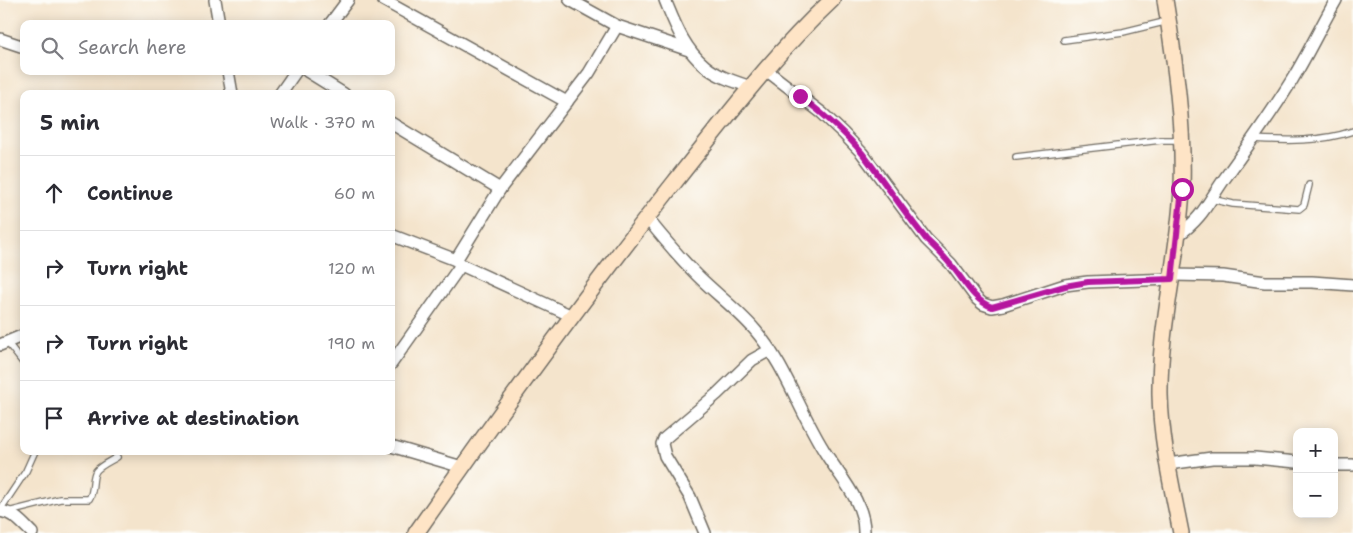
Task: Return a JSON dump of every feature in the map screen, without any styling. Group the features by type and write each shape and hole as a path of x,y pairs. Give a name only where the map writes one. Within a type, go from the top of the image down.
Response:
{"main road":[{"path":"416,533 572,316 647,218 766,70 811,19 832,0"},
{"path":"1165,0 1178,88 1182,189 1160,364 1161,425 1181,533"}],"street":[{"path":"215,0 218,20"},
{"path":"333,20 348,0"},
{"path":"383,0 567,102"},
{"path":"570,0 617,26 689,50"},
{"path":"665,0 676,28 689,50 706,67 726,78 751,88"},
{"path":"1177,236 1192,226 1253,139 1293,78 1336,0"},
{"path":"395,358 458,263 500,189 589,72 617,26"},
{"path":"0,39 20,46"},
{"path":"766,70 822,113 862,153 926,238 951,264 977,299 983,304 992,307 1003,305 1065,286 1088,282 1172,277 1223,276 1265,282 1312,282 1353,285"},
{"path":"229,75 231,90"},
{"path":"283,90 293,75"},
{"path":"313,75 338,90"},
{"path":"395,124 500,189"},
{"path":"647,218 670,247 755,330 770,350 794,391 812,432 851,492 862,514 864,533"},
{"path":"395,236 572,316"},
{"path":"4,344 20,337"},
{"path":"705,533 690,498 665,456 662,444 664,439 717,394 752,360 770,350"},
{"path":"395,447 462,467"},
{"path":"1168,464 1212,458 1255,458 1293,462"},
{"path":"1338,465 1353,465"},
{"path":"3,511 19,520 32,533"}],"lane":[{"path":"1064,40 1123,32 1168,21"},
{"path":"1253,139 1279,141 1307,140 1353,131"},
{"path":"1016,157 1161,140 1181,140"},
{"path":"1211,199 1233,204 1299,209 1304,205 1309,186"},
{"path":"4,344 20,360"},
{"path":"3,511 33,455"},
{"path":"3,511 54,500 89,499 92,494 96,471 117,457"}],"route":[{"path":"800,96 822,113 862,153 926,238 951,264 977,299 983,304 992,307 1065,286 1088,282 1172,279 1182,189"}]}
